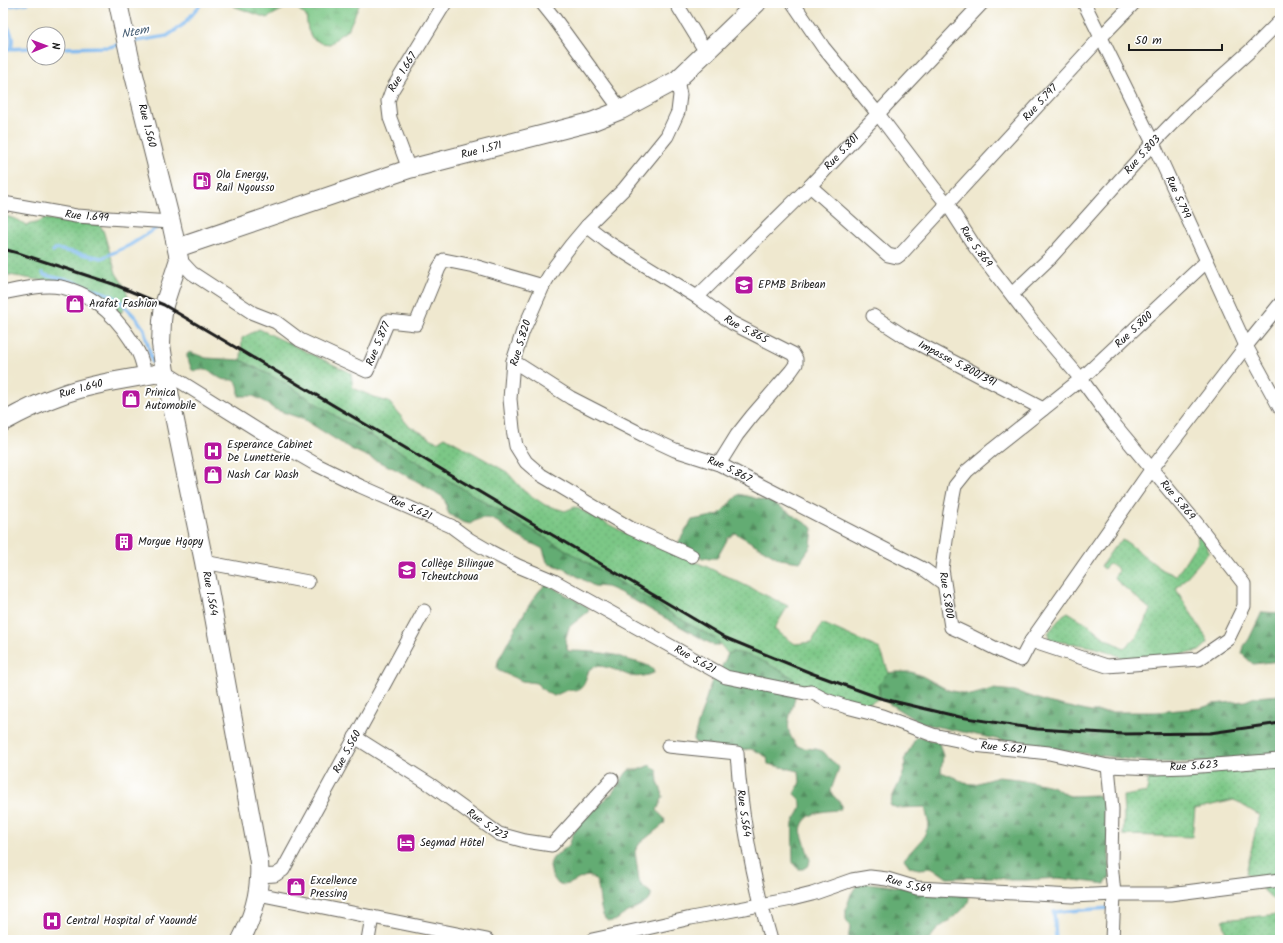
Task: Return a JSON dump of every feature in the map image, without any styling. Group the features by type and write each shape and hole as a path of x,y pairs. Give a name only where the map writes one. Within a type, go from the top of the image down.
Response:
{"main road":[{"name":"Rue 1.560","path":"118,3 131,63 178,253"},
{"name":"Rue 1.571","path":"178,253 409,170 591,122 622,110 677,80 757,3"},
{"name":"Rue 1.564","path":"178,253 164,305 161,344 165,372 204,562 259,862 260,876 258,894 248,927 241,940"},
{"name":"Rue 1.640","path":"3,422 36,405 60,395 86,387 165,372"}],"street":[{"name":"Rue 1.667","path":"409,170 390,118 388,101 392,90 445,3"},
{"path":"542,3 604,88 622,110"},
{"path":"676,3 706,52"},
{"path":"793,3 823,47 878,114 948,205"},
{"name":"Rue 5.801","path":"697,297 810,186 982,3"},
{"name":"Rue 5.799","path":"1084,3 1153,143 1246,346 1280,408"},
{"name":"Rue 5.797","path":"810,186 888,255 897,257 948,205 1101,37 1134,3"},
{"name":"Rue 5.803","path":"1012,294 1051,257 1153,143 1188,107 1252,49 1280,20"},
{"name":"Rue 5.820","path":"677,80 680,95 678,112 667,136 624,189 587,226 555,266 543,286 534,305 514,361 510,388 513,429 516,446 526,462 541,475 630,528 692,556"},
{"name":"Rue 1.699","path":"3,203 76,216 171,222"},
{"name":"Rue 5.869","path":"948,205 975,247 1035,325 1081,379 1114,424 1198,525 1244,584 1244,606 1228,639 1199,658 1107,666 1031,641"},
{"name":"Rue 5.865","path":"587,226 609,243 697,297 732,323 793,354 796,359 796,364 791,371 752,416 719,464"},
{"name":"Rue 5.877","path":"178,253 192,273 253,313 276,322 300,340 367,371 388,321 416,324 439,268 444,260 474,266 543,286"},
{"name":"Rue 5.800","path":"1207,261 1081,379 967,471 956,486 950,512 942,569 943,584 951,627 1021,660 1031,641 1151,470 1246,346"},
{"path":"3,293 34,287 61,287 84,295 104,308 121,327 139,353 146,376"},
{"path":"1246,346 1280,304"},
{"name":"Impasse 5.800/391","path":"873,316 904,336 1043,409"},
{"name":"Rue 5.867","path":"514,361 571,398 645,436 676,450 719,464 925,570 943,584"},
{"name":"Rue 5.621","path":"165,372 272,439 317,464 360,486 451,526 470,540 489,551 518,566 554,580 726,677 805,693 811,692 826,700 882,716 933,735 974,745 1049,753 1108,766"},
{"path":"204,562 308,582"},
{"name":"Rue 5.560","path":"260,876 275,874 283,870 424,611"},
{"name":"Rue 5.723","path":"356,737 431,785 500,834 525,841 552,845 612,779"},
{"name":"Rue 5.564","path":"668,746 737,753 745,830 761,905 771,940"},
{"name":"Rue 5.623","path":"1108,766 1155,768 1187,767 1280,760"},
{"path":"1108,766 1112,809 1111,862 1114,894 1112,940"},
{"name":"Rue 5.569","path":"592,940 645,935 691,918 812,894 852,880 870,877 887,879 917,888 1072,896 1181,893 1280,880"},
{"path":"258,894 487,940"},
{"path":"368,940 372,917"}],"green space":[{"path":"232,3 360,3 348,30 330,44 321,43 312,38 308,30 306,16 296,7 291,5 267,18 233,6"},
{"path":"3,215 18,220 26,225 45,219 100,225 103,230 116,273 126,289 129,300 121,313 100,299 68,285 3,274"},
{"path":"259,329 351,373 353,388 389,402 408,425 437,442 445,437 507,472 524,491 545,505 565,511 575,507 637,539 705,566 788,606 774,629 795,644 812,642 822,623 880,649 889,673 880,684 880,698 863,707 823,691 797,691 733,652 728,654 716,639 404,454 340,419 285,383 241,360 242,338"},
{"path":"190,352 206,358 241,360 285,383 340,419 404,454 716,639 719,642 719,645 713,645 619,592 607,587 594,586 563,568 549,564 543,549 517,536 495,521 484,518 470,524 462,522 449,514 443,497 420,483 395,469 351,449 303,419 274,409 262,400 253,396 239,396 238,384 236,381 222,379 207,370 192,370 187,357 187,354"},
{"path":"739,494 774,503 813,528 811,546 800,562 780,559 735,533 728,538 717,558 701,558 678,543 692,520 718,515"},
{"path":"1198,535 1206,542 1208,553 1176,589 1207,639 1208,643 1199,651 1178,655 1124,659 1103,650 1049,639 1048,633 1063,615 1068,612 1086,623 1106,639 1124,648 1135,639 1151,610 1116,580 1114,577 1118,572 1115,566 1109,564 1104,569 1101,566 1115,546 1122,540 1162,570 1176,576 1197,543"},
{"path":"547,584 588,607 589,611 569,627 565,641 568,651 617,655 627,660 646,665 652,668 654,673 634,677 610,668 598,666 593,667 589,670 581,688 576,690 567,690 554,696 547,693 536,683 522,681 499,671 497,668 498,661 514,632 535,596 541,588"},
{"path":"1262,612 1280,613 1280,661 1253,664 1242,654 1244,646"},
{"path":"733,652 749,655 792,677 796,692 789,722 791,737 797,746 817,749 823,752 839,768 831,790 832,794 842,805 840,810 816,813 806,819 801,831 810,860 809,865 803,869 799,869 793,862 793,824 801,807 799,799 794,794 800,782 799,771 768,764 767,757 754,750 750,749 736,751 695,743 694,739 698,724 711,683 728,654"},
{"path":"893,672 911,672 922,676 948,690 971,695 993,689 1015,691 1047,702 1091,712 1156,712 1201,708 1213,704 1245,701 1255,697 1280,695 1280,764 1148,762 1029,746 920,723 880,698 880,687 886,675"},
{"path":"916,737 921,737 939,743 943,756 941,772 964,783 974,784 998,777 1019,779 1052,786 1070,796 1097,795 1104,801 1107,809 1110,877 1105,884 1058,878 1010,880 995,877 947,878 933,868 919,869 910,867 904,859 923,838 929,825 925,807 897,808 890,805 904,770 904,760"},
{"path":"1280,764 1280,906 1246,873 1259,815 1234,800 1195,809 1192,837 1123,835 1123,796 1147,792 1149,773"},
{"path":"650,765 657,770 658,782 663,797 657,810 664,818 665,822 640,843 635,851 639,880 641,885 651,893 651,897 642,906 622,915 618,919 611,921 606,920 601,908 598,885 596,881 588,876 566,885 558,884 552,876 550,866 551,862 553,858 569,845 579,824 612,793 629,770 638,770"},
{"path":"859,882 966,895 969,898 965,907 939,928 929,940 848,940 850,927 846,919 846,909 851,894"},
{"path":"1280,914 1280,940 1228,940 1223,920"}],"waterway":[{"path":"3,7 27,3"},
{"name":"Ntem","path":"131,42 167,36 184,24 202,3"},
{"path":"3,22 11,34 11,48"},
{"name":"Ntem","path":"66,48 109,47 121,44"},
{"name":"Ntem","path":"3,49 26,48"},
{"path":"53,251 56,249 102,258 130,245 158,227"},
{"path":"43,273 44,275 71,281 110,295 119,300 144,329 152,362"},
{"path":"1056,940 1054,912 1110,908"}],"railway":[{"path":"3,249 113,284 164,305 726,638 811,673 880,698 960,717 1037,729 1123,734 1210,733 1280,723"}],"place":[{"name":"Ola Energy, Rail Ngousso","path":"202,181"},
{"name":"EPMB Bribean","path":"744,285"},
{"name":"Arafat Fashion","path":"75,304"},
{"name":"Prinica Automobile","path":"131,399"},
{"name":"Esperance Cabinet De Lunetterie","path":"213,451"},
{"name":"Nash Car Wash","path":"213,475"},
{"name":"Morgue Hgopy","path":"124,542"},
{"name":"Collège Bilingue Tcheutchoua","path":"407,570"},
{"name":"Segmad Hôtel","path":"406,843"},
{"name":"Excellence Pressing","path":"296,887"},
{"name":"Central Hospital of Yaoundé","path":"52,921"}]}
